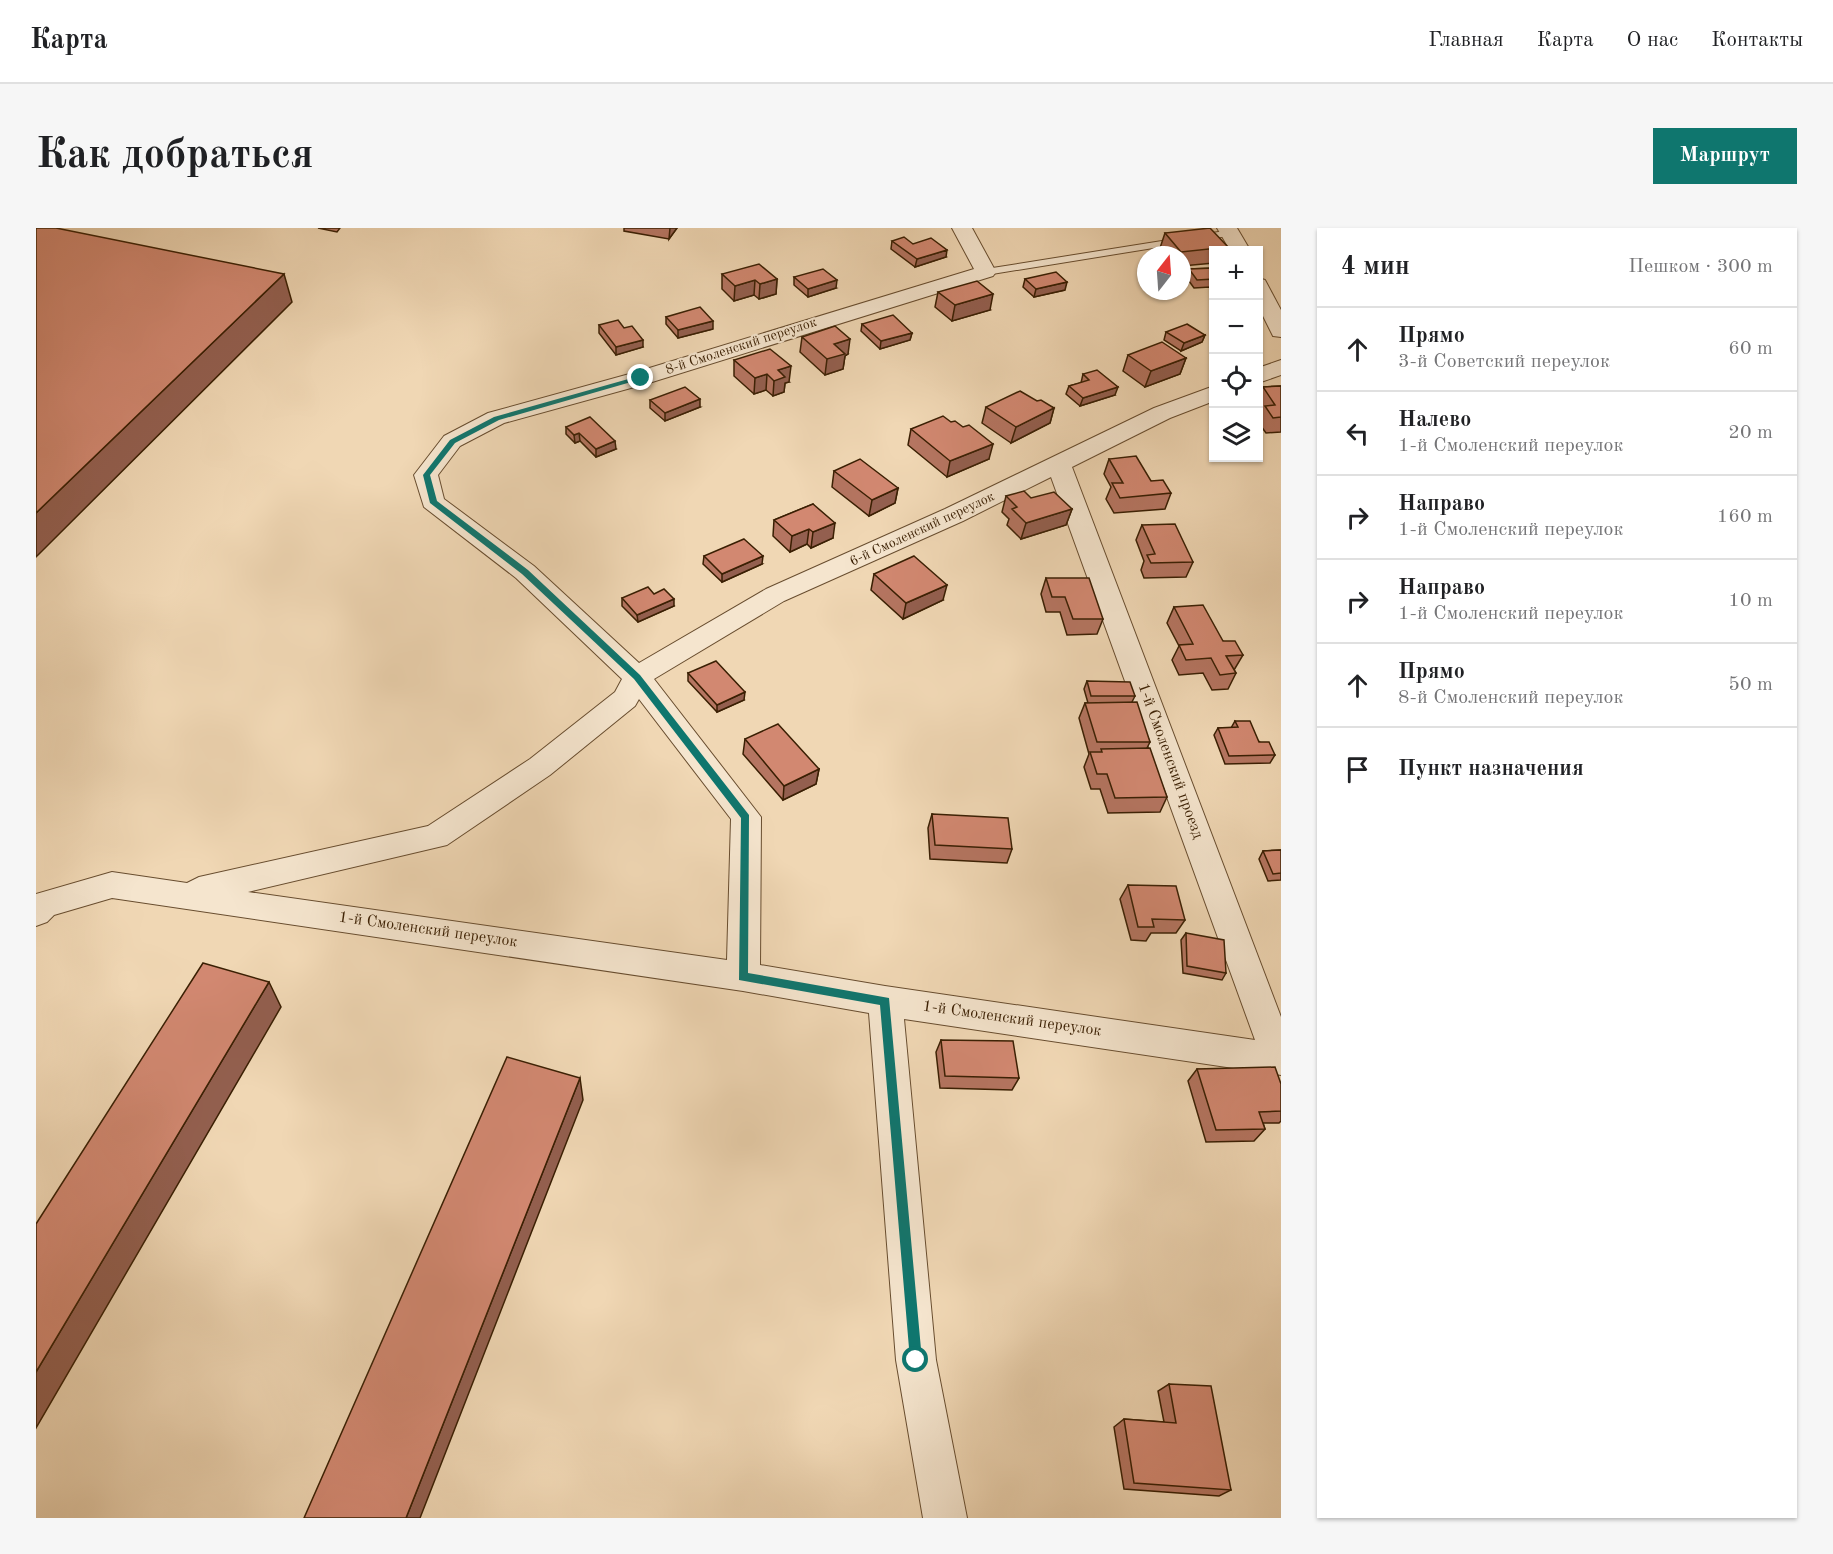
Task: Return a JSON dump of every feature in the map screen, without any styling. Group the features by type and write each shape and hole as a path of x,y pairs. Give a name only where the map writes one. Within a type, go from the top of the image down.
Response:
{"street":[{"path":"962,228 986,272"},
{"name":"8-й Смоленский переулок","path":"637,677 525,572 433,502 426,475 452,441 496,418 641,378 986,272"},
{"path":"1263,284 1281,284"},
{"path":"1263,293 1281,332"},
{"path":"1263,374 1281,367"},
{"name":"6-й Смоленский переулок","path":"637,677 775,595 1059,465 1162,413 1209,395"},
{"name":"1-й Смоленский проезд","path":"1059,465 1280,1058"},
{"path":"183,894 436,836 540,767 626,699 637,677 746,817 743,976"},
{"name":"1-й Смоленский переулок","path":"36,913 43,905 112,885 743,976 885,1001 1280,1058"},
{"path":"885,1001 916,1360 945,1518"}],"lane":[{"path":"986,272 1233,237"}],"building":[{"path":"36,228 56,228 284,274 36,513"},
{"path":"1210,228 1227,246 1209,246 1209,249 1191,251 1191,246 1176,246 1165,233"},
{"path":"904,237 913,244 931,238 947,250 917,259 892,241"},
{"path":"759,264 777,279 760,284 755,280 735,286 722,274"},
{"path":"1209,268 1209,279 1197,280 1191,269"},
{"path":"823,269 837,280 808,289 794,277"},
{"path":"1056,272 1067,282 1036,289 1025,279"},
{"path":"977,281 993,294 955,305 938,292"},
{"path":"700,307 713,321 678,330 666,317"},
{"path":"893,315 912,333 881,341 862,324"},
{"path":"618,320 624,328 632,326 643,340 616,347 599,325"},
{"path":"1187,324 1205,335 1184,343 1166,332"},
{"path":"835,326 850,339 834,344 845,354 827,359 802,337"},
{"path":"1162,342 1186,358 1151,371 1128,355"},
{"path":"770,349 791,366 778,370 785,377 774,381 767,374 755,378 734,360"},
{"path":"1097,370 1118,387 1083,398 1069,386 1089,380 1083,374"},
{"path":"1281,386 1281,417 1273,418 1265,406 1275,405 1263,387"},
{"path":"685,387 700,399 665,413 650,400"},
{"path":"1020,391 1054,408 1016,427 986,407"},
{"path":"943,416 963,427 969,425 993,444 950,461 911,429"},
{"path":"590,417 615,441 596,449 579,433 574,435 566,427"},
{"path":"1136,456 1151,481 1163,480 1171,493 1120,498 1112,483 1123,483 1109,459"},
{"path":"860,459 898,488 872,500 834,471"},
{"path":"1024,491 1031,498 1054,492 1072,509 1026,523 1012,509 1017,507 1006,496"},
{"path":"813,504 835,523 813,532 809,529 792,536 774,520"},
{"path":"1175,524 1193,562 1151,563 1147,555 1155,554 1142,525"},
{"path":"744,539 763,556 722,574 704,556"},
{"path":"914,556 947,585 906,603 874,574"},
{"path":"1046,578 1089,578 1103,619 1073,619 1065,597 1052,597"},
{"path":"648,587 654,594 664,589 674,599 637,615 622,598"},
{"path":"1203,605 1223,641 1235,641 1243,655 1226,656 1236,673 1220,675 1211,658 1186,660 1179,645 1193,644 1174,607"},
{"path":"716,661 745,692 717,705 688,673"},
{"path":"1087,681 1130,682 1135,696 1091,696"},
{"path":"1137,702 1150,742 1097,742 1085,703"},
{"path":"1235,721 1250,721 1259,742 1269,742 1275,755 1229,756 1218,728 1238,727"},
{"path":"778,724 819,769 784,786 745,739"},
{"path":"1150,748 1167,797 1115,798 1107,774 1097,774 1090,752 1102,752 1101,749"},
{"path":"932,814 1008,818 1012,849 935,845"},
{"path":"1281,850 1281,873 1273,874 1263,851"},
{"path":"1128,885 1176,886 1185,920 1152,919 1154,927 1138,927"},
{"path":"1186,933 1224,940 1226,973 1187,966"},
{"path":"203,963 269,982 36,1372 36,1224"},
{"path":"941,1040 1013,1041 1019,1078 945,1076"},
{"path":"507,1057 580,1078 406,1518 304,1518"},
{"path":"1275,1067 1281,1084 1281,1111 1259,1112 1265,1129 1216,1130 1197,1069"},
{"path":"1169,1384 1211,1386 1231,1490 1134,1483 1124,1419 1176,1423"}],"route":[{"path":"641,378 496,418 452,441 426,475 433,502 525,572 637,677 746,817 743,976 885,1001 916,1360"}]}
